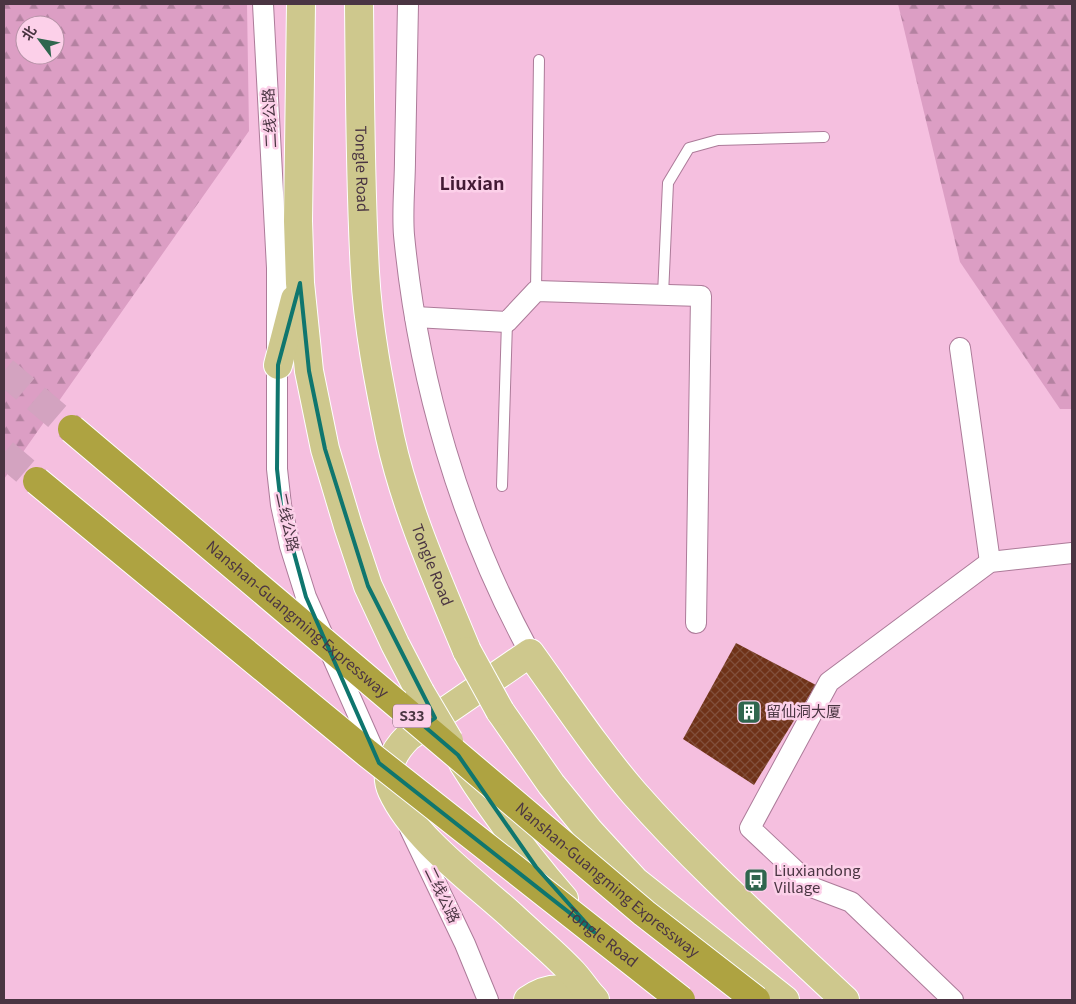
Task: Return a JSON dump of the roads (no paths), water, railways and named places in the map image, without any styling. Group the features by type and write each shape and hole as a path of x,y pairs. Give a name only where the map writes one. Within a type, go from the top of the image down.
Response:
{"highway":[{"name":"Nanshan-Guangming Expressway","path":"72,429 644,913 756,1000"},
{"path":"37,481 359,747 681,1000"}],"main road":[{"name":"Tongle Road","path":"301,4 298,221 300,283 309,371 325,449 368,586 420,692 490,805 536,867 581,919 662,1000"},
{"name":"Tongle Road","path":"359,4 361,166 365,274 375,356 391,439 411,508 466,651 500,711 551,784 590,832 635,881 785,1000"},
{"path":"278,365 300,283"},
{"path":"594,999 571,972 511,915 459,870 420,831 392,790 389,776 391,762 397,748 408,737 530,653 600,751 667,829 719,882 845,1000"},
{"path":"528,1000 541,992 563,989 577,991 594,999"}],"street":[{"name":"二线公路","path":"263,4 278,268 277,469 290,546 306,597 392,790 445,899 488,1000"},
{"path":"408,4 404,233 415,317 435,414 457,486 506,608 530,653"},
{"path":"415,317 507,322 536,290 701,296 696,623"},
{"path":"960,348 990,562"},
{"path":"953,1000 851,902 814,888 750,828 829,682 990,562 1072,553"}],"lane":[{"path":"536,290 539,60"},
{"path":"663,295 668,183 689,148 718,140 824,137"},
{"path":"502,486 507,322"}],"tunnel":[{"path":"4,371 72,429"},
{"path":"4,453 37,481"}],"place":[{"name":"留仙洞大厦","path":"749,712"},
{"name":"Liuxiandong Village","path":"756,880"}],"district":[{"name":"Liuxian","path":"472,184"}]}
